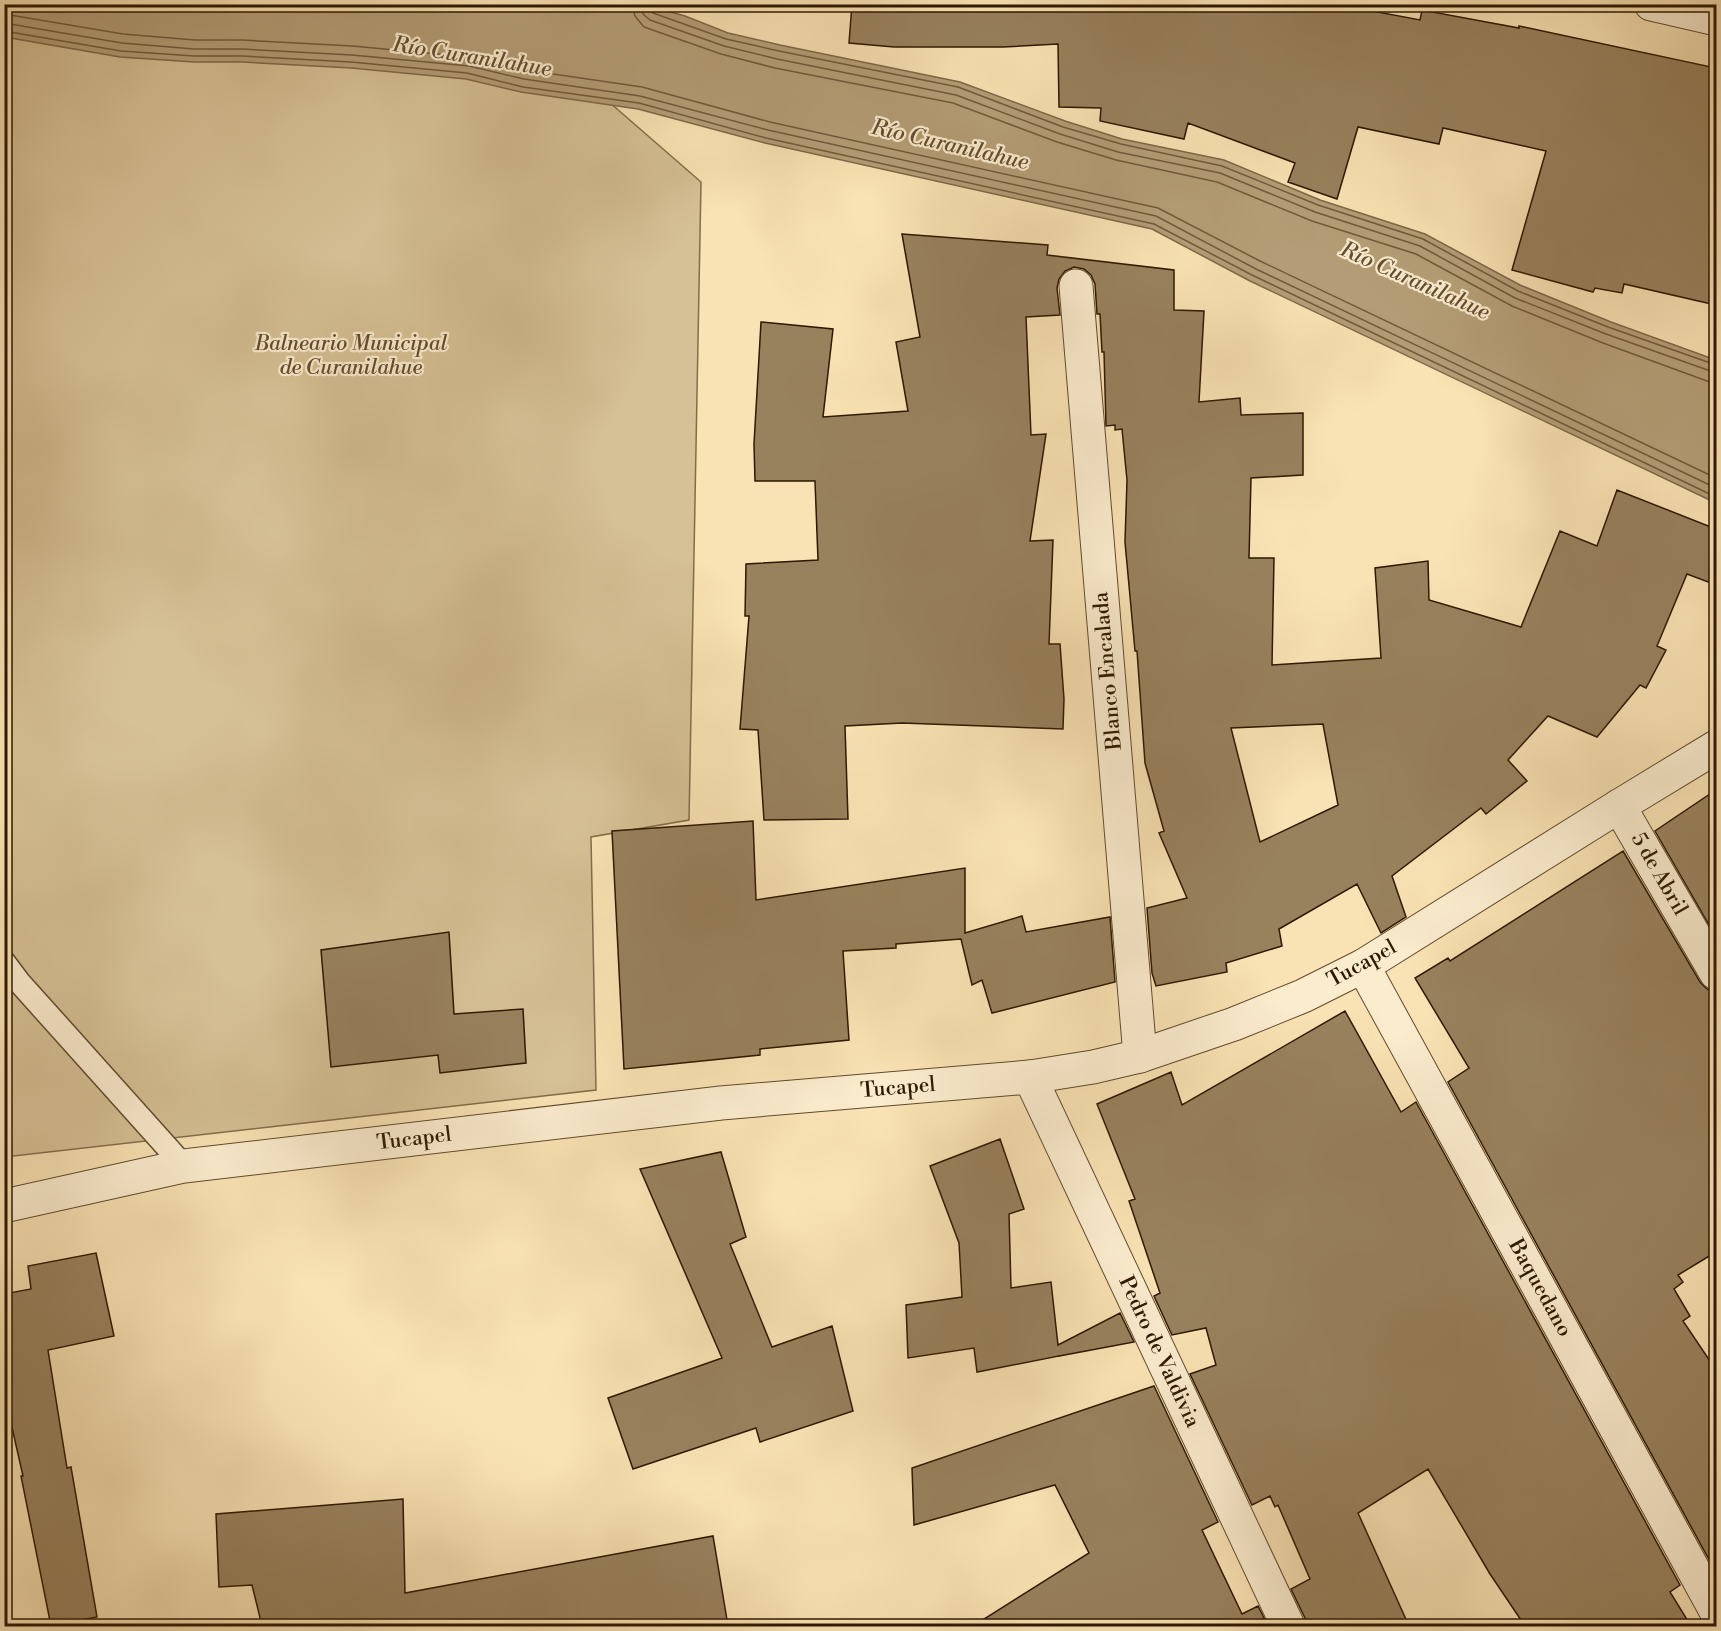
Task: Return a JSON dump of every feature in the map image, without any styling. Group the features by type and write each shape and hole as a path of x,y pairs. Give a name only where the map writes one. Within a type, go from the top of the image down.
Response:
{"street":[{"path":"1651,4 1716,19"},
{"name":"Blanco Encalada","path":"1076,286 1140,1056"},
{"name":"Tucapel","path":"4,1206 184,1166 721,1103 1030,1077 1092,1067 1140,1056 1234,1024 1303,996 1363,966 1716,747"},
{"name":"5 de Abril","path":"1619,806 1716,973"},
{"name":"Baquedano","path":"1363,966 1716,1611"},
{"name":"Pedro de Valdivia","path":"1030,1077 1288,1626"}],"lane":[{"path":"4,962 19,982 184,1166"}],"green space":[{"name":"Balneario Municipal de Curanilahue","path":"5,5 540,42 701,182 689,820 591,837 596,1090 5,1157"}],"water":[{"name":"Río Curanilahue","path":"4,5 646,5 685,16 728,33 960,82 1065,121 1122,139 1224,160 1320,200 1425,234 1520,285 1611,322 1716,360 1716,503 1250,281 1152,229 765,143 638,109 521,92 466,79 351,68 120,57 5,37"}],"building":[{"path":"852,4 1335,4 1420,20 1422,10 1519,28 1519,26 1716,68 1716,305 1624,284 1622,293 1595,288 1593,292 1512,270 1546,151 1443,128 1439,144 1358,127 1337,199 1288,182 1295,163 1188,123 1184,139 1100,121 1101,108 1059,107 1058,44 1003,47 894,47 849,43"},
{"path":"902,234 1048,245 1047,255 1174,270 1174,310 1204,311 1199,402 1240,398 1241,415 1303,413 1303,475 1251,478 1249,558 1274,558 1272,665 1381,658 1375,568 1428,561 1429,600 1521,627 1560,531 1597,546 1617,490 1716,529 1716,585 1687,574 1657,646 1666,650 1646,688 1640,685 1597,737 1548,716 1508,760 1527,781 1486,814 1481,808 1392,876 1406,917 1381,933 1357,884 1279,929 1282,946 1226,963 1227,972 1156,986 1152,973 1147,908 1187,898 1159,833 1164,831 1145,763 1137,651 1135,651 1125,542 1127,480 1122,429 1115,430 1115,425 1106,426 1104,352 1102,352 1100,314 1097,314 1095,284 1091,275 1084,269 1074,267 1065,271 1059,279 1057,288 1060,315 1026,317 1031,435 1046,434 1030,541 1053,540 1049,644 1060,644 1064,699 1063,729 902,723 845,726 848,819 764,820 758,730 740,729 749,616 745,616 746,564 818,560 815,481 755,481 754,444 761,322 833,329 823,417 908,411 896,342 920,337","holes":["1323,724 1338,805 1260,842 1231,728"]},
{"path":"1716,790 1716,937 1655,831"},
{"path":"753,821 756,900 965,868 965,933 1022,916 1026,932 1110,917 1115,982 992,1013 982,980 972,985 961,939 896,944 896,948 843,951 849,1040 760,1049 760,1055 624,1069 612,831"},
{"path":"1623,851 1700,982 1707,989 1716,992 1716,1252 1678,1275 1683,1282 1674,1289 1690,1316 1683,1321 1716,1370 1716,1562 1712,1565 1448,1082 1469,1068 1415,978 1448,958 1450,961"},
{"path":"449,932 454,1014 523,1009 526,1063 440,1073 438,1055 331,1067 321,950"},
{"path":"1345,1011 1401,1112 1416,1102 1680,1585 1670,1592 1691,1626 1525,1626 1490,1574 1428,1469 1358,1513 1409,1626 1307,1626 1291,1589 1310,1579 1278,1505 1275,1507 1270,1496 1252,1505 1190,1374 1216,1365 1206,1328 1172,1335 1154,1296 1160,1293 1129,1201 1135,1199 1097,1104 1171,1072 1182,1105"},
{"path":"1000,1139 1024,1209 1009,1214 1011,1288 1051,1282 1058,1345 1120,1313 1134,1342 977,1372 974,1348 908,1358 906,1305 962,1297 959,1243 930,1166"},
{"path":"721,1152 746,1237 730,1244 772,1347 832,1326 853,1411 760,1442 756,1428 633,1469 608,1398 722,1358 640,1169"},
{"path":"96,1253 114,1336 48,1350 67,1468 71,1467 97,1617 51,1626 21,1476 23,1476 4,1392 4,1294 31,1289 28,1266"},
{"path":"1154,1386 1218,1522 1202,1530 1242,1614 1258,1606 1268,1626 973,1626 1089,1553 1055,1485 914,1525 912,1468"},
{"path":"403,1499 405,1593 713,1536 728,1626 262,1626 252,1585 219,1587 216,1514"}]}
